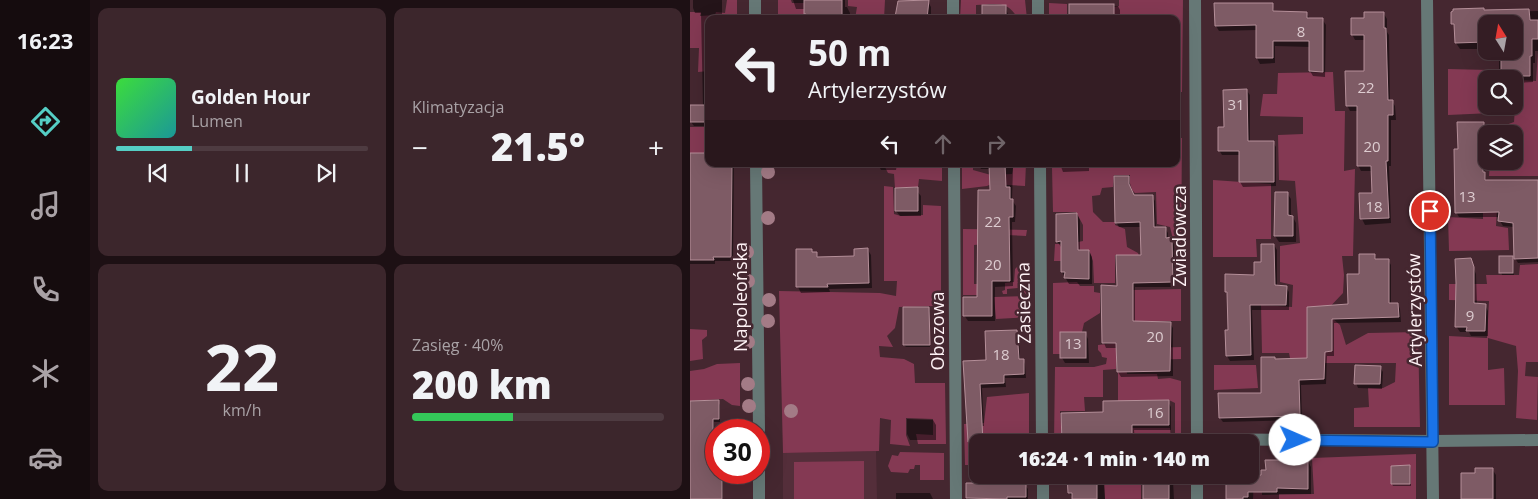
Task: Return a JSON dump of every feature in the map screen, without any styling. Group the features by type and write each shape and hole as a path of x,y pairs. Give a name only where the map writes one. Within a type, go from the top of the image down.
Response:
{"street":[{"path":"755,0 755,15"},
{"path":"953,0 953,15"},
{"path":"1038,0 1038,15"},
{"name":"Zwiadowcza","path":"1195,0 1197,434"},
{"name":"Artylerzystów","path":"1427,0 1433,499"},
{"name":"Napoleońska","path":"756,167 759,419"},
{"name":"Obozowa","path":"954,167 956,499"},
{"name":"Zasieczna","path":"1040,167 1042,434"},
{"path":"1259,441 1433,442 1538,440"},
{"path":"759,484 759,499"},
{"path":"1043,484 1043,499"},
{"path":"1197,484 1197,499"}],"shaded area":[{"path":"727,0 737,0 737,15 715,15 716,12 725,13"},
{"path":"778,0 804,3 804,14 806,15 778,15"},
{"path":"848,0 885,0 884,15 856,15 857,7 848,6"},
{"path":"961,0 1025,0 1027,15 1015,15 1006,6 995,4 976,5 976,15 960,15"},
{"path":"1119,0 1183,0 1182,92 1180,92 1180,15 1114,15 1114,7 1119,6"},
{"path":"1049,3 1067,4 1067,15 1049,15"},
{"path":"690,12 701,12 700,16 705,16 705,71 698,72 699,48 690,48"},
{"path":"1538,52 1538,176 1489,176 1489,170 1523,170 1523,125 1506,125 1514,122 1514,115 1523,115 1523,80 1536,81"},
{"path":"1448,69 1489,70 1478,70 1478,114 1448,115"},
{"path":"1333,72 1335,111 1345,111 1344,171 1355,169 1353,256 1342,256 1343,293 1325,312 1340,325 1346,345 1368,333 1418,332 1420,427 1354,427 1354,408 1369,407 1368,388 1383,388 1395,382 1396,363 1291,363 1289,353 1262,353 1261,305 1292,307 1293,285 1280,282 1280,246 1300,243 1295,181 1279,180 1278,135 1303,134 1303,117 1260,116 1263,94 1277,94 1278,73"},
{"path":"690,127 705,127 705,153 690,153"},
{"path":"1180,138 1182,138 1181,251 1175,247 1170,227 1157,224 1156,192 1135,193 1130,188 1130,175 1114,175 1113,187 1102,188 1100,195 1092,196 1093,212 1103,222 1115,222 1115,225 1125,229 1127,247 1138,253 1140,259 1129,255 1115,255 1115,283 1094,283 1093,261 1089,250 1062,249 1061,261 1054,261 1055,244 1083,241 1083,225 1076,212 1053,212 1052,168 1180,167"},
{"path":"885,167 942,167 942,181 919,179 918,187 895,188 894,174 888,173"},
{"path":"962,167 973,167 973,170 991,175 1012,174 1013,168 1026,167 1025,186 991,184 962,189"},
{"path":"1213,180 1271,184 1271,239 1256,239 1257,257 1213,257"},
{"path":"884,186 893,187 894,214 901,216 923,215 923,205 941,206 941,301 936,306 899,307 895,328 887,336 893,347 879,346 880,357 904,359 914,364 915,383 945,383 946,444 918,444 916,434 933,435 933,419 906,418 906,435 910,446 890,444 891,420 880,418 879,451 783,453 779,291 880,293 896,296 897,281 884,281"},
{"path":"1483,200 1497,209 1496,226 1508,228 1509,250 1449,251 1448,217 1483,219"},
{"path":"963,229 1027,230 1026,236 1006,235 984,244 974,245 974,284 984,284 984,295 963,295"},
{"path":"1538,264 1538,362 1526,362 1525,376 1538,377 1537,420 1516,418 1518,371 1516,346 1488,338 1488,370 1504,368 1505,405 1449,405 1449,336 1487,338 1489,301 1449,300 1449,284 1487,284 1486,275 1519,275 1520,265"},
{"path":"1019,265 1027,265 1027,295 1019,288 1007,289 1007,294 1003,294 1002,291 1005,290 1005,283 1014,282 1015,269"},
{"path":"1077,282 1080,286 1094,286 1094,292 1100,293 1100,313 1084,323 1082,332 1060,332 1060,354 1053,354 1053,283"},
{"path":"1181,289 1181,321 1145,321 1144,328 1150,348 1181,347 1181,359 1150,360 1130,342 1133,290"},
{"path":"1027,296 1028,317 996,319 994,297"},
{"path":"690,329 707,330 707,336 702,340 703,359 690,361"},
{"path":"1116,343 1116,369 1103,370 1103,397 1084,397 1085,411 1060,411 1061,434 1054,434 1055,367 1094,367 1106,364 1107,358 1102,357 1098,350 1098,345"},
{"path":"740,363 740,406 732,405 723,399 690,401 690,371 704,369 717,364"},
{"path":"1118,363 1126,363 1127,374 1157,374 1158,379 1170,378 1181,381 1181,434 1175,434 1175,403 1169,400 1135,400 1135,418 1118,417"},
{"path":"1214,365 1256,365 1258,388 1214,390"},
{"path":"1029,393 1029,434 969,434 969,465 965,465 964,424 984,423 987,397"},
{"path":"1132,428 1170,428 1170,434 1132,434"},
{"path":"876,451 877,499 783,499 783,453"},
{"path":"900,452 944,453 944,480 920,480 920,465 915,465 914,469 910,469 908,473 891,472 888,466 892,455 898,456"},
{"path":"1416,454 1416,499 1253,499 1254,484 1259,484 1259,479 1262,479 1262,495 1314,494 1312,458"},
{"path":"864,461 864,499 794,499 794,462"},
{"path":"1104,484 1141,484 1141,499 1105,499"}],"building":[{"path":"804,0 842,0 842,15 804,14"},
{"path":"929,0 927,15 895,15 898,1"},
{"path":"1214,3 1273,3 1273,11 1307,12 1307,18 1323,18 1323,72 1309,71 1309,41 1273,41 1273,58 1256,58 1256,25 1215,26"},
{"path":"1069,4 1114,4 1114,15 1069,15"},
{"path":"982,5 1006,5 1006,15 982,15"},
{"path":"1453,9 1529,9 1530,20 1538,20 1538,39 1532,39 1530,76 1523,76 1523,70 1501,70 1501,60 1523,60 1523,15 1478,15 1478,42 1455,43 1454,24 1451,24 1451,12"},
{"path":"1364,12 1384,12 1384,28 1386,28 1388,100 1393,100 1393,115 1388,115 1388,161 1386,161 1389,218 1360,219 1359,193 1372,193 1371,166 1357,166 1357,106 1346,106 1345,71 1364,71 1364,35 1351,35 1351,18 1364,18"},
{"path":"1247,89 1248,141 1274,141 1274,182 1239,182 1239,151 1218,151 1218,127 1224,127 1223,90"},
{"path":"690,105 705,105 705,122 690,122"},
{"path":"1457,122 1484,122 1484,125 1478,125 1478,170 1485,172 1485,180 1538,180 1538,258 1514,259 1513,223 1498,221 1499,212 1455,213 1454,149 1458,149"},
{"path":"690,153 705,153 705,167 732,167 731,257 713,257 714,260 690,260"},
{"path":"989,167 1005,167 1006,187 1010,187 1010,199 1013,199 1013,217 1009,217 1010,281 992,281 992,316 963,316 963,297 977,297 978,190 990,190"},
{"path":"1114,176 1129,176 1129,184 1134,195 1153,195 1154,227 1166,227 1166,238 1172,237 1173,282 1133,283 1133,321 1171,322 1170,371 1117,372 1116,343 1102,343 1101,285 1117,286 1116,255 1141,255 1140,222 1115,223"},
{"path":"918,187 918,211 895,211 895,188"},
{"path":"1275,192 1288,192 1288,215 1293,216 1293,236 1274,236"},
{"path":"1077,213 1078,250 1089,250 1089,279 1064,278 1065,272 1061,272 1061,241 1056,242 1056,214"},
{"path":"1261,244 1274,244 1275,285 1287,286 1286,305 1250,305 1251,355 1226,356 1225,330 1228,330 1225,274 1254,275 1254,262 1261,262"},
{"path":"868,248 869,283 827,284 828,287 796,287 796,249 812,249 812,252 817,252 817,257 854,256 854,249"},
{"path":"1359,254 1375,254 1375,259 1389,259 1389,303 1398,303 1399,317 1332,319 1332,351 1325,352 1324,379 1299,380 1300,416 1219,418 1218,393 1261,393 1261,357 1275,357 1275,359 1307,358 1307,307 1348,304 1347,274 1359,274"},
{"path":"1499,256 1513,256 1513,273 1499,273"},
{"path":"1471,258 1474,267 1474,303 1486,304 1485,331 1466,331 1467,327 1455,327 1455,259"},
{"path":"903,307 929,307 930,345 903,345"},
{"path":"1017,330 1019,359 1024,359 1024,374 1004,375 1004,383 980,384 983,434 969,434 968,442 963,361 986,360 985,331"},
{"path":"1060,332 1086,332 1086,358 1060,358"},
{"path":"1355,365 1381,366 1380,384 1354,384"},
{"path":"719,400 719,419 705,419 705,484 722,484 722,499 690,499 690,401"},
{"path":"1169,400 1169,425 1132,425 1132,434 1062,434 1061,413 1103,412 1103,401"},
{"path":"1265,460 1308,460 1308,489 1277,488 1277,492 1248,492 1248,497 1243,497 1243,499 1226,499 1226,484 1259,484 1261,470 1266,470"},
{"path":"1410,465 1410,484 1391,484 1391,466"},
{"path":"1475,468 1493,468 1493,499 1461,499 1461,473 1475,473"},
{"path":"966,483 1026,484 1026,497 1007,497 1007,499 966,498"},
{"path":"1068,484 1097,484 1097,499 1072,499 1072,493 1068,493"},
{"path":"1143,484 1169,484 1169,499 1143,499"}],"route":[{"path":"1295,440 1433,442 1430,211"}]}
